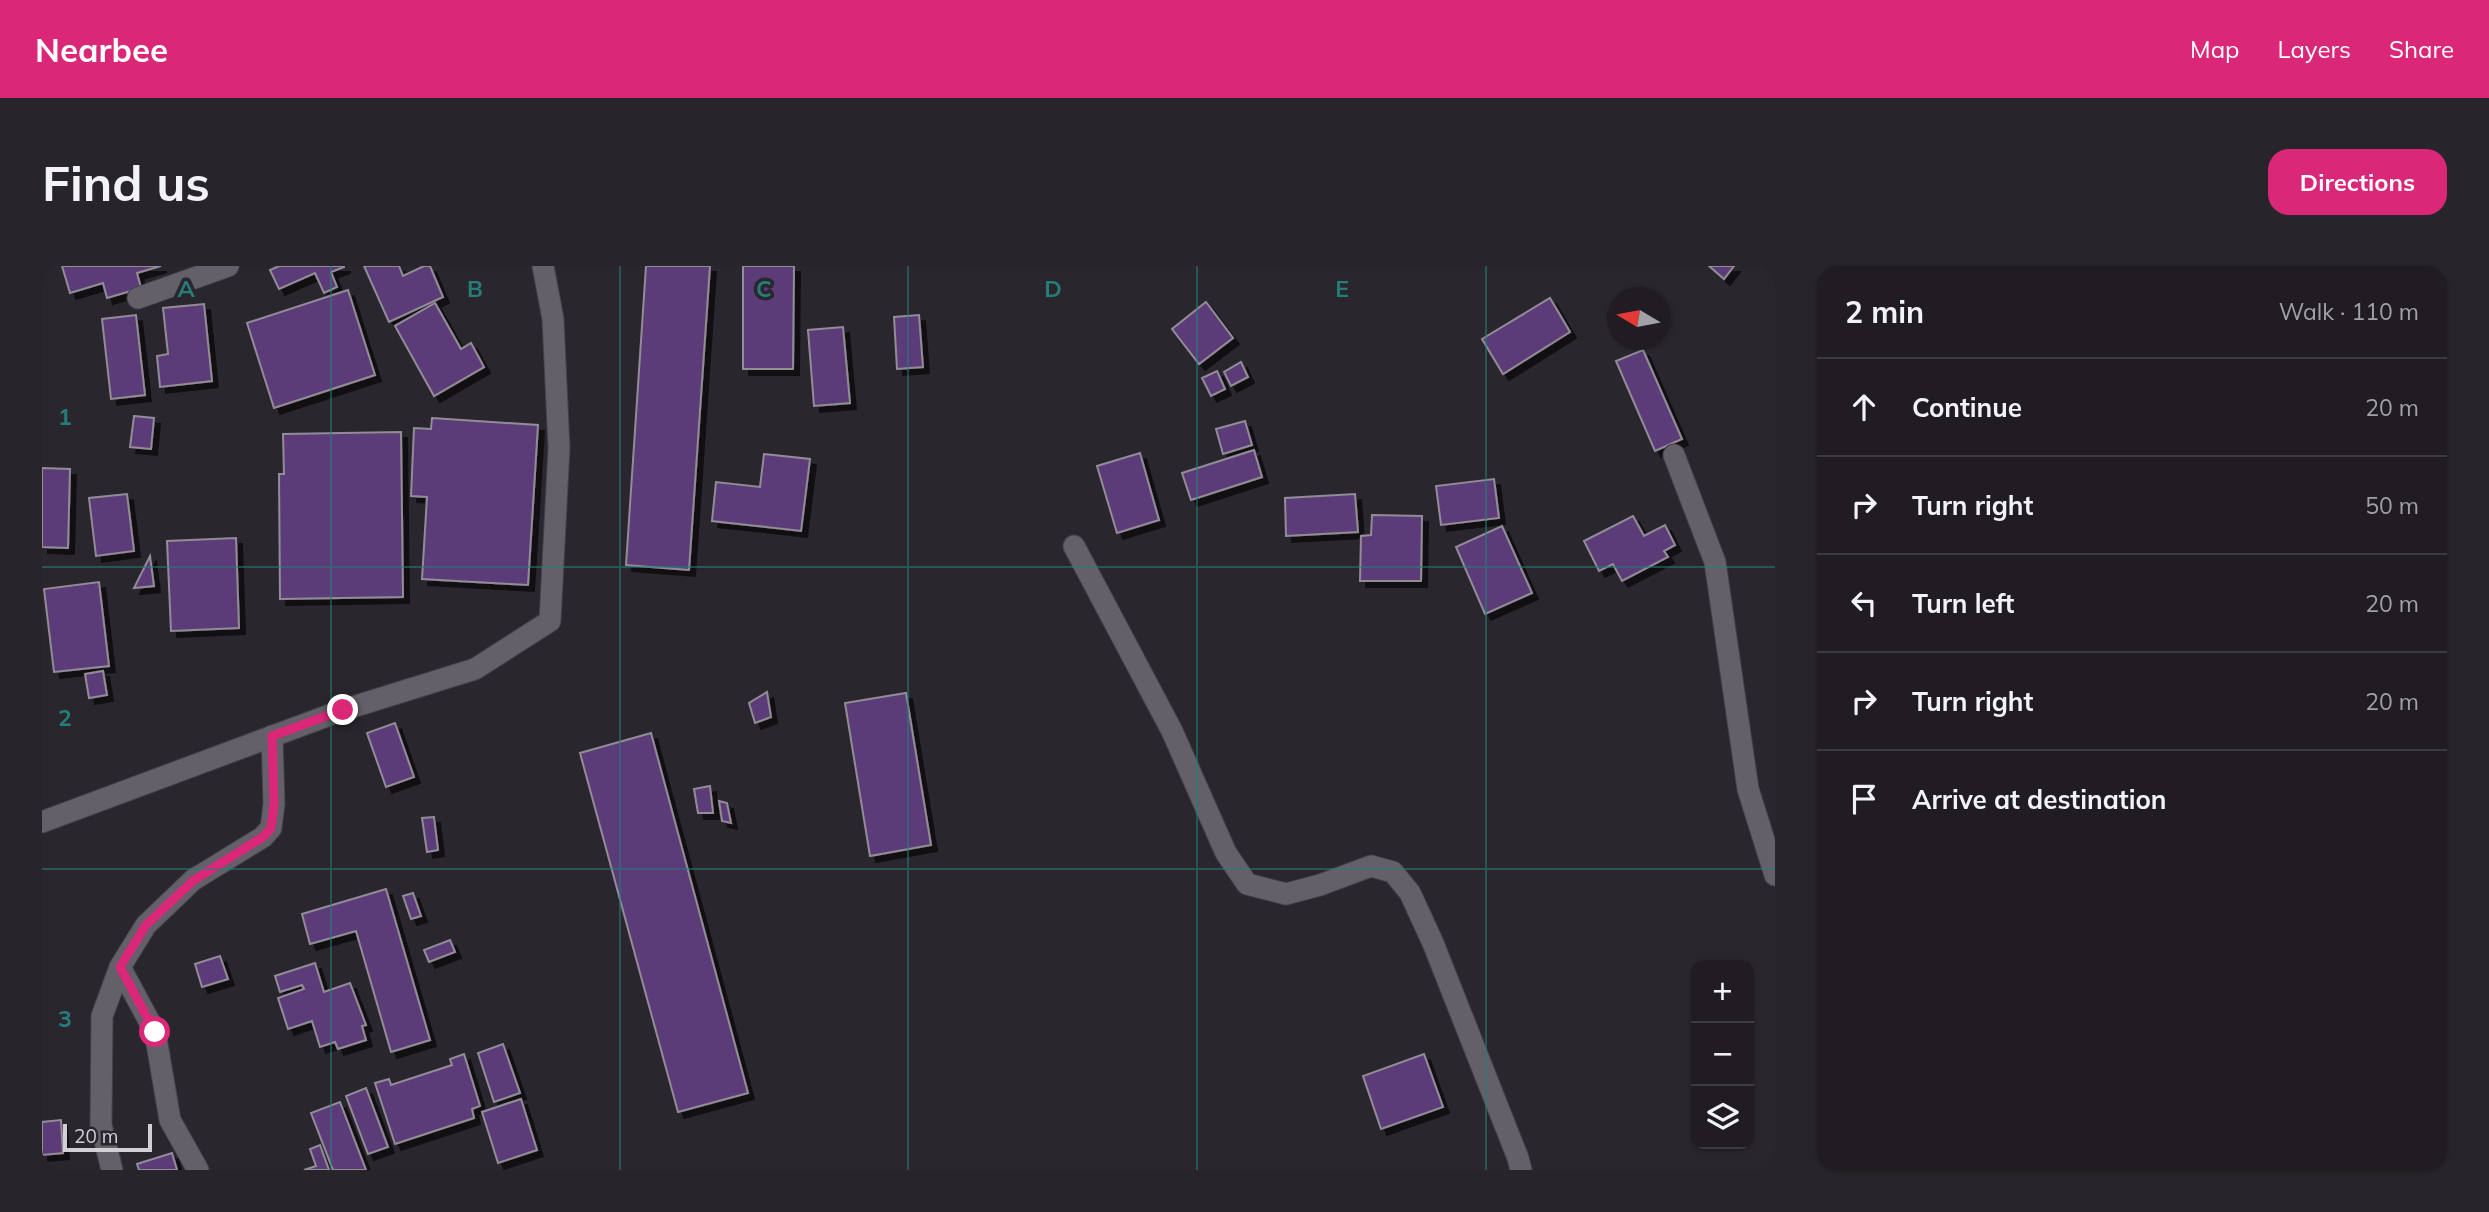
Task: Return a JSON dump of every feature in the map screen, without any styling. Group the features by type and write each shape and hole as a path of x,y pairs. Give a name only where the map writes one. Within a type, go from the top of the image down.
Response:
{"street":[{"path":"138,298 228,266"},
{"path":"42,822 343,710 475,668 550,621 559,448 553,319 543,266"},
{"path":"1674,455 1715,562 1748,789 1775,875"},
{"path":"1074,546 1172,731 1226,853 1247,884 1286,894 1321,885 1371,866 1393,872 1410,893 1433,943 1521,1170"},
{"path":"112,1170 101,1125 102,1016 120,967 146,925 194,880 263,837 271,828 274,804 272,736"},
{"path":"120,967 155,1032 170,1120 198,1170"}],"building":[{"path":"62,266 161,266 137,273 141,288 107,298 103,283 70,293"},
{"path":"279,266 344,267 331,272 337,287 324,293 315,273 279,289 270,270"},
{"path":"364,266 399,266 403,276 430,266 443,297 389,322"},
{"path":"646,266 710,266 689,570 626,565"},
{"path":"743,266 794,266 793,369 743,369"},
{"path":"1709,266 1734,266 1724,279"},
{"path":"348,290 375,375 274,408 247,323"},
{"path":"1550,298 1570,332 1503,374 1482,339"},
{"path":"1206,302 1233,338 1199,364 1172,329"},
{"path":"435,303 461,349 471,343 484,367 434,396 395,326"},
{"path":"204,304 212,381 160,387 157,356 168,354 163,308"},
{"path":"136,315 145,395 111,399 102,319"},
{"path":"919,315 923,367 897,369 894,317"},
{"path":"843,327 850,403 814,406 808,330"},
{"path":"1643,350 1682,439 1655,451 1616,361"},
{"path":"1241,362 1248,377 1231,386 1224,372"},
{"path":"1217,371 1225,389 1211,396 1202,378"},
{"path":"134,416 154,418 151,449 130,447"},
{"path":"432,418 538,425 528,585 422,579 427,497 411,496 414,428 431,429"},
{"path":"1245,421 1252,445 1223,454 1216,429"},
{"path":"401,432 403,597 280,599 279,474 284,474 283,434"},
{"path":"1254,450 1262,477 1191,500 1182,473"},
{"path":"1140,453 1159,520 1117,533 1097,466"},
{"path":"764,454 810,459 801,531 712,521 716,482 760,487"},
{"path":"42,468 70,469 68,548 42,547"},
{"path":"1494,479 1499,518 1441,525 1436,486"},
{"path":"127,494 134,551 96,556 89,498"},
{"path":"1355,494 1358,532 1286,536 1285,498"},
{"path":"1372,515 1422,516 1421,581 1360,581 1361,536 1371,535"},
{"path":"1633,516 1644,536 1665,525 1675,545 1664,551 1668,557 1622,581 1613,564 1599,571 1584,541"},
{"path":"1502,526 1532,593 1485,614 1456,547"},
{"path":"236,538 239,628 171,631 167,541"},
{"path":"150,556 154,586 134,588"},
{"path":"99,582 109,666 54,672 44,589"},
{"path":"103,671 107,695 89,698 85,674"},
{"path":"767,692 771,717 755,723 749,703"},
{"path":"906,693 931,845 870,856 845,703"},
{"path":"395,723 414,777 386,787 367,733"},
{"path":"651,733 748,1093 678,1112 580,753"},
{"path":"710,786 713,813 698,813 694,789"},
{"path":"719,801 727,803 731,823 722,821"},
{"path":"434,817 438,850 427,852 422,818"},
{"path":"386,889 430,1040 391,1052 356,931 310,944 302,914"},
{"path":"413,893 421,916 411,919 403,896"},
{"path":"450,940 455,952 429,962 424,950"},
{"path":"220,956 228,979 202,987 195,964"},
{"path":"315,963 324,992 350,983 366,1025 362,1026 366,1040 338,1049 335,1042 320,1047 312,1021 288,1029 278,998 304,989 302,985 280,992 275,976"},
{"path":"503,1044 520,1093 494,1102 478,1053"},
{"path":"464,1054 480,1106 472,1109 474,1118 395,1144 375,1083 389,1079 391,1085 452,1065 450,1059"},
{"path":"1424,1054 1443,1107 1381,1129 1363,1076"},
{"path":"366,1088 388,1147 368,1154 346,1096"},
{"path":"521,1099 537,1150 498,1163 482,1112"},
{"path":"340,1102 366,1170 333,1170 311,1113"},
{"path":"61,1120 63,1153 42,1155 42,1122"},
{"path":"320,1145 329,1170 304,1170 316,1166 310,1149"},
{"path":"172,1153 177,1170 139,1170 137,1164"}],"route":[{"path":"155,1032 120,967 146,925 194,880 263,837 271,828 274,804 272,736 343,710"}]}
